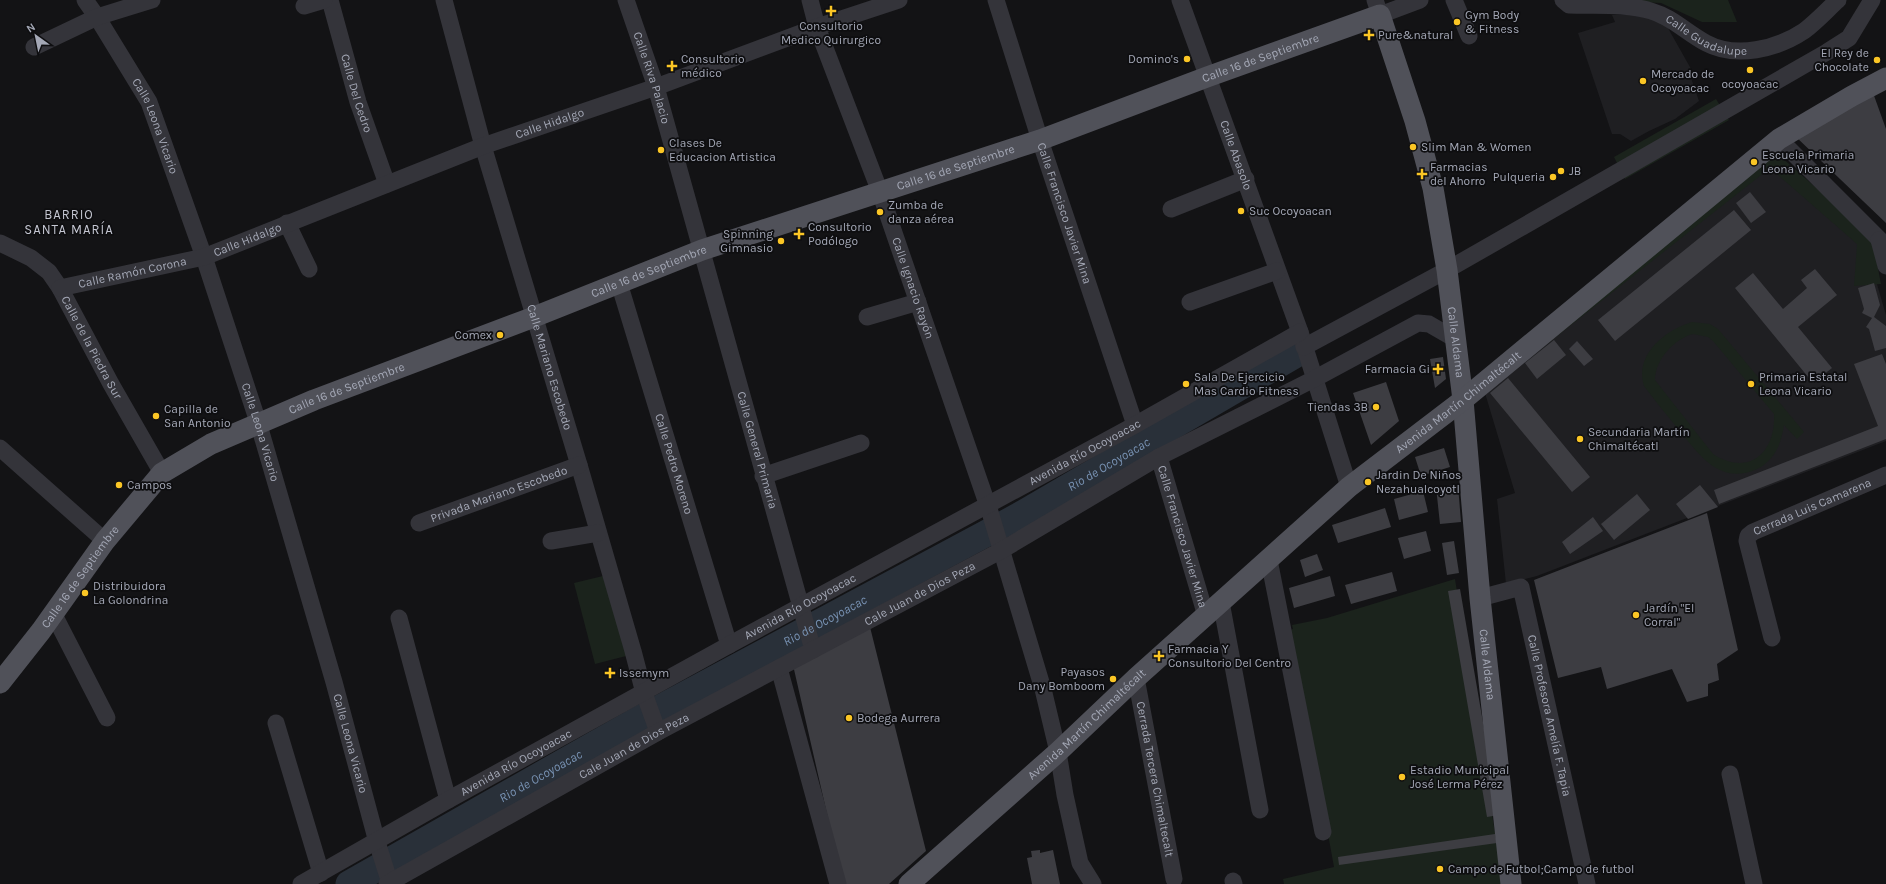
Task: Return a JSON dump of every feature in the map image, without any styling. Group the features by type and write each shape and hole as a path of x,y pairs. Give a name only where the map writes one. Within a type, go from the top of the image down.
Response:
{"main road":[{"name":"Calle 16 de Septiembre","path":"0,683 105,541 162,473 211,444 258,422 534,317 702,250 1040,140 1207,77 1378,7"},
{"name":"Calle Aldama","path":"1378,7 1415,121 1433,188 1447,270 1463,400 1480,598 1511,884"},
{"name":"Avenida Martín Chimaltécalt","path":"909,884 1058,752 1136,678 1349,487 1463,400 1779,139 1852,96 1886,78"}],"street":[{"name":"Calle Leona Vicario","path":"84,0 97,17 149,102 204,257 258,422 334,682 388,881"},
{"path":"34,47 97,17 152,0"},
{"path":"304,6 324,0"},
{"name":"Calle Del Cedro","path":"330,0 358,102 387,184"},
{"name":"Calle Mariano Escobedo","path":"444,0 483,146 579,465 645,697 657,729"},
{"name":"Calle Riva Palacio","path":"626,0 656,87 702,250"},
{"name":"Calle Ignacio Rayón","path":"810,0 817,27 880,192 1002,547"},
{"name":"Calle Hidalgo","path":"204,257 483,146 656,87 817,27 859,6 898,0"},
{"name":"Calle Francisco Javier Mina","path":"996,0 1040,140 1135,425"},
{"name":"Calle Abasolo","path":"1180,0 1207,77 1246,179 1314,379"},
{"name":"Calle 16 de Septiembre","path":"1378,7 1420,0"},
{"path":"1454,0 1469,36"},
{"name":"Calle Guadalupe","path":"1563,0 1569,5 1626,6 1651,10 1667,17 1705,43 1721,50 1736,52 1759,49 1779,43 1804,31 1838,0"},
{"name":"Avenida Río Ocoyoacac","path":"301,884 378,845 448,800 645,697 729,645 803,611 1135,425 1302,340 1447,270 1827,52 1849,38 1872,0"},
{"path":"1779,139 1883,243 1886,266"},
{"path":"1171,209 1246,179"},
{"path":"287,224 309,269"},
{"name":"Calle de la Piedra Sur","path":"0,243 20,252 41,265 60,288 111,384 162,473"},
{"name":"Calle General Primaria","path":"702,250 763,476 803,611 812,647"},
{"name":"Calle Ramón Corona","path":"60,288 204,257"},
{"path":"1190,302 1277,271"},
{"name":"Calle Pedro Moreno","path":"620,283 729,645"},
{"path":"867,316 918,302"},
{"name":"Cale Juan de Dios Peza","path":"388,881 657,729 779,668 812,647 1002,547 1159,457 1314,379 1418,323 1429,324 1455,339"},
{"path":"1314,379 1349,487"},
{"path":"763,476 861,443"},
{"path":"0,448 105,541"},
{"name":"Calle Francisco Javier Mina","path":"1159,457 1206,616"},
{"name":"Privada Mariano Escobedo","path":"418,523 579,465"},
{"name":"Cerrada Luis Camarena","path":"1772,638 1747,541 1748,536 1753,532 1886,476"},
{"path":"551,541 598,533"},
{"path":"1002,547 1043,689 1058,752 1064,795 1080,863 1092,884"},
{"path":"1269,560 1323,832"},
{"name":"Calle Profesora Amelía F. Tapia","path":"1480,598 1521,587 1586,884"},
{"path":"1221,602 1260,810"},
{"path":"53,613 107,718"},
{"path":"399,618 448,800"},
{"path":"779,668 838,884"},
{"name":"Cerrada Tercera Chimaltecalt","path":"1136,678 1174,880"},
{"path":"276,723 321,873"},
{"path":"1730,774 1754,884"}],"shaded area":[{"path":"1602,0 1728,0 1737,22 1702,22 1661,3"},
{"name":"Mercado de Ocoyoacac","path":"1612,15 1652,15 1664,21 1695,76 1691,78 1699,101 1675,119 1631,141 1620,134 1612,134 1578,33 1615,22"},
{"path":"1716,99 1729,120 1625,179 1614,157"},
{"path":"1771,148 1872,237 1881,284 1854,286 1857,244 1770,168 1485,393"},
{"name":"Primaria Estatal Leona Vicario","path":"1783,168 1865,243 1886,315 1886,441 1537,576 1506,584 1497,499 1515,493 1485,393 1753,176"},
{"path":"1692,322 1710,324 1718,329 1804,432 1797,439 1784,425 1779,445 1773,456 1757,469 1744,473 1732,473 1711,465 1694,448 1644,386 1642,375 1643,364 1648,354 1654,345 1662,338","holes":["1693,334 1708,337 1774,414 1773,428 1770,440 1765,450 1748,462 1738,463 1726,460 1713,454 1655,380 1658,365 1662,358 1679,340"]},
{"path":"607,575 630,655 595,664 574,583"},
{"name":"Estadio Municipal José Lerma Pérez","path":"1455,579 1503,884 1284,884 1283,879 1334,867 1307,719 1287,631 1293,629 1292,625 1327,618"}],"building":[{"path":"1872,90 1886,129 1886,223 1794,135"},
{"path":"1750,192 1766,212 1751,223 1736,203"},
{"path":"1734,210 1751,230 1615,341 1598,320"},
{"path":"1815,269 1837,295 1798,327 1832,368 1813,383 1735,288 1753,273 1783,309 1807,288 1801,280"},
{"path":"1874,283 1880,305 1874,317 1886,326 1886,348 1875,351 1869,329 1866,327 1872,318 1862,313 1864,309 1858,288"},
{"path":"1554,340 1566,355 1537,379 1525,363"},
{"path":"1577,341 1593,359 1584,366 1569,349"},
{"path":"1882,354 1886,364 1886,439 1719,504 1714,490 1878,426 1854,364"},
{"name":"Farmacia Gi","path":"1443,357 1446,379 1435,388 1430,359"},
{"path":"1508,378 1590,477 1572,492 1490,393"},
{"name":"Tiendas 3B","path":"1386,382 1399,421 1371,445 1353,393"},
{"path":"1444,448 1450,467 1421,476 1415,457"},
{"path":"1458,485 1461,522 1440,524 1436,487"},
{"path":"1700,485 1718,507 1688,519 1676,504"},
{"path":"1423,491 1428,512 1399,520 1394,499"},
{"path":"1637,494 1650,510 1614,540 1601,524"},
{"path":"1385,508 1391,527 1338,543 1332,525"},
{"name":"Jardín \"El Corral\"","path":"1707,513 1738,650 1717,664 1719,680 1708,684 1708,696 1687,702 1672,669 1607,689 1601,667 1558,678 1534,580"},
{"path":"1593,517 1603,531 1570,554 1562,542"},
{"path":"1426,531 1431,551 1404,559 1398,538"},
{"path":"1454,541 1459,573 1447,575 1442,543"},
{"path":"1317,554 1323,570 1305,577 1300,560"},
{"path":"1392,572 1397,591 1351,604 1345,585"},
{"path":"1330,576 1335,596 1294,608 1289,588"},
{"path":"1460,589 1499,815 1487,817 1448,591"},
{"name":"Bodega Aurrera","path":"870,627 926,851 889,884 843,884 793,665"},
{"path":"1495,834 1497,843 1339,865 1338,857"},
{"path":"1040,850 1040,853 1053,850 1060,884 1032,884 1027,858 1032,857 1031,851"}],"waterway":[{"name":"Rio de Ocoyoacac","path":"349,884 636,721 1017,517 1298,353"}],"place":[{"name":"Consultorio Medico Quirurgico","path":"831,11"},
{"name":"Gym Body & Fitness","path":"1457,22"},
{"name":"Pure&natural","path":"1369,35"},
{"name":"Domino's","path":"1187,59"},
{"name":"El Rey de Chocolate","path":"1877,60"},
{"name":"Consultorio médico","path":"672,66"},
{"name":"ocoyoacac","path":"1750,70"},
{"name":"Mercado de Ocoyoacac","path":"1643,81"},
{"name":"Slim Man & Women","path":"1413,147"},
{"name":"Clases De Educacion Artistica","path":"661,150"},
{"name":"Escuela Primaria Leona Vicario","path":"1754,162"},
{"name":"JB","path":"1561,171"},
{"name":"Farmacias del Ahorro","path":"1422,174"},
{"name":"Pulqueria","path":"1553,177"},
{"name":"Suc Ocoyoacan","path":"1241,211"},
{"name":"Zumba de danza aérea","path":"880,212"},
{"name":"Consultorio Podólogo","path":"799,234"},
{"name":"Spinning Gimnasio","path":"781,241"},
{"name":"Comex","path":"500,335"},
{"name":"Farmacia Gi","path":"1438,369"},
{"name":"Sala De Ejercicio Mas Cardio Fitness","path":"1186,384"},
{"name":"Primaria Estatal Leona Vicario","path":"1751,384"},
{"name":"Tiendas 3B","path":"1376,407"},
{"name":"Capilla de San Antonio","path":"156,416"},
{"name":"Secundaria Martín Chimaltécatl","path":"1580,439"},
{"name":"Jardin De Niños Nezahualcoyotl","path":"1368,482"},
{"name":"Campos","path":"119,485"},
{"name":"Distribuidora La Golondrina","path":"85,593"},
{"name":"Jardín \"El Corral\"","path":"1636,615"},
{"name":"Farmacia Y Consultorio Del Centro","path":"1159,656"},
{"name":"Issemym","path":"610,673"},
{"name":"Payasos Dany Bomboom","path":"1113,679"},
{"name":"Bodega Aurrera","path":"849,718"},
{"name":"Estadio Municipal José Lerma Pérez","path":"1402,777"},
{"name":"Campo de Futbol;Campo de futbol","path":"1440,869"}],"district":[{"name":"BARRIO SANTA MARÍA","path":"69,222"}]}
